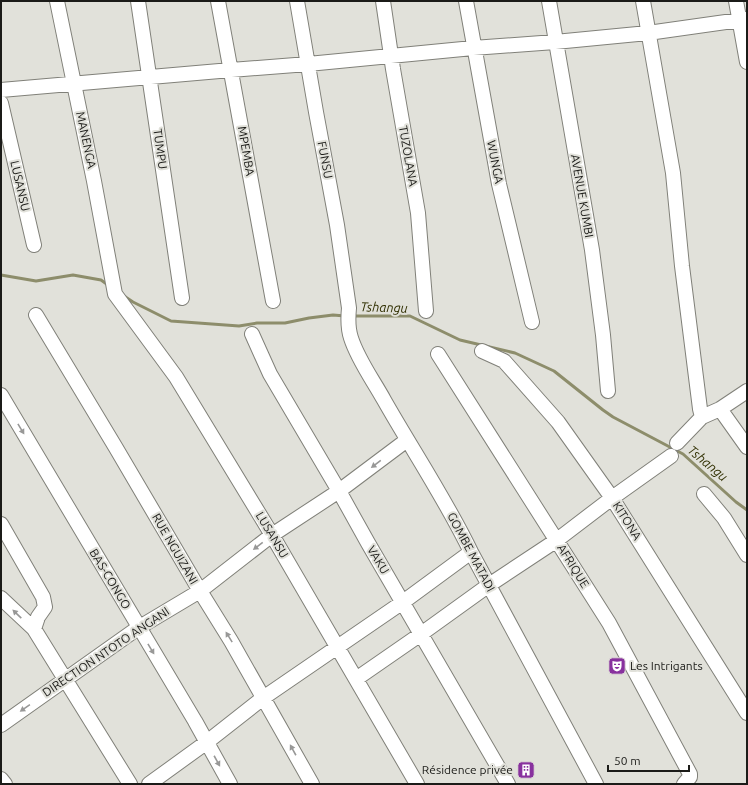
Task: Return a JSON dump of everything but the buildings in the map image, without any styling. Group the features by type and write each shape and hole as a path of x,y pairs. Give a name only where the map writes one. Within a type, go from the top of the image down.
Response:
{"street":[{"name":"MANENGA","path":"57,1 94,181 115,294"},
{"name":"TUMPU","path":"138,1 182,298"},
{"name":"MPEMBA","path":"218,1 273,301"},
{"name":"FUNSU","path":"297,1 337,225 349,314"},
{"name":"TUZOLANA","path":"383,1 418,213 426,311"},
{"name":"WUNGA","path":"466,1 473,48 499,184 532,322"},
{"name":"AVENUE KUMBI","path":"549,1 592,250 608,391"},
{"path":"643,1 673,173 682,266 702,416"},
{"path":"736,1 743,20 747,62"},
{"path":"1,90 556,42 648,33 743,20"},
{"name":"LUSANSU","path":"1,103 34,245"},
{"name":"LUSANSU","path":"115,294 176,377 272,535 417,784"},
{"name":"GOMBE MATADI","path":"349,314 351,337 359,356 461,531 596,784"},
{"name":"RUE NGUIZANI","path":"36,316 231,641 312,784"},
{"name":"VAKU","path":"252,334 270,374 508,784"},
{"name":"KITONA","path":"482,351 504,361 558,422 612,498 747,713"},
{"name":"AFRIQUE","path":"438,354 609,623 690,774 690,777 684,784"},
{"path":"677,443 702,416 720,409 747,391"},
{"name":"BAS-CONGO","path":"1,395 207,742 230,784"},
{"path":"720,409 747,447"},
{"name":"DIRECTION NTOTO ANGANI","path":"1,725 138,628 200,591 272,535 339,491 407,440"},
{"path":"356,679 489,585 557,540 671,456"},
{"path":"704,494 724,518 747,555"},
{"path":"1,524 43,598 45,607 38,617 34,629"},
{"path":"149,784 207,742 263,698 403,602 471,552"},
{"path":"1,598 34,629 130,784"},
{"path":"1,779 4,784"}],"waterway":[{"name":"Tshangu","path":"1,275 36,281 73,275 101,280 108,285"},
{"name":"Tshangu","path":"124,296 171,321 239,326 257,323 285,323 333,315 345,316"},
{"name":"Tshangu","path":"352,316 410,316 460,340 515,353 554,371 613,417 683,454 736,502 747,510"}],"place":[{"name":"Les Intrigants","path":"617,666"},
{"name":"Résidence privée","path":"526,770"}]}
